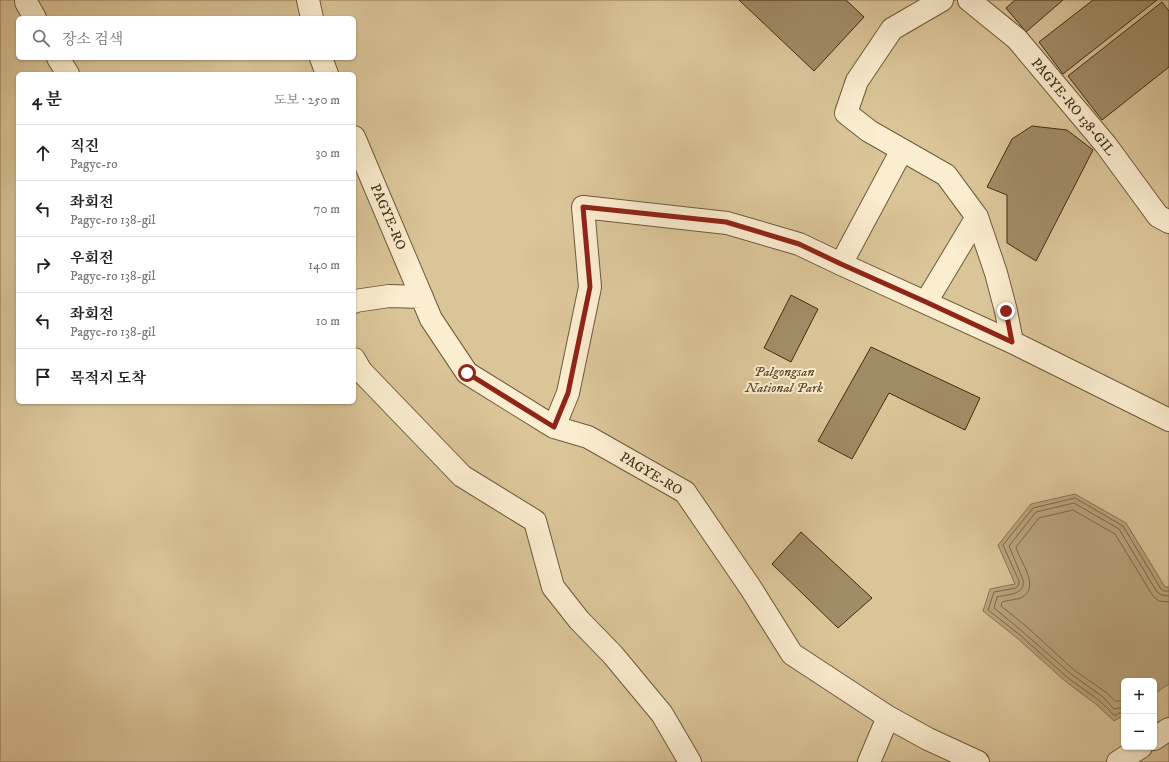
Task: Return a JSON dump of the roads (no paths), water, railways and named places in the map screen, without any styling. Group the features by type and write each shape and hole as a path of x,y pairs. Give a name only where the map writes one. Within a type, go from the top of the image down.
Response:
{"street":[{"path":"26,0 34,16"},
{"path":"308,0 312,16"},
{"path":"942,0 892,30 857,81 846,113 869,131 946,175 977,217 996,273 1012,342"},
{"name":"PAGYE-RO 138-GIL","path":"969,0 1017,39 1106,145 1158,216 1169,222"},
{"path":"59,60 67,72"},
{"path":"322,60 326,72"},
{"name":"PAGYE-RO","path":"356,142 431,319 467,373 554,427 588,437 685,492 750,587 792,654 888,717 928,739 978,762"},
{"path":"841,264 902,150"},
{"path":"554,427 568,393 590,287 583,207 726,222 799,244 1012,342 1169,420"},
{"path":"926,302 977,217"},
{"path":"356,301 390,296 422,297"},
{"path":"356,362 361,371 462,476 535,521 553,587 579,620 613,655 662,714 690,762"},
{"path":"869,762 888,717"},
{"path":"1157,737 1169,730"},
{"path":"1118,762 1136,750"}],"water":[{"path":"1075,494 1126,523 1165,587 1169,587 1169,684 1157,692 1157,678 1121,678 1121,717 1114,721 1097,705 1065,681 1017,638 983,611 990,589 1015,584 998,545 1031,504"}],"park label":[{"name":"Palgongsan National Park","path":"784,380"}]}
